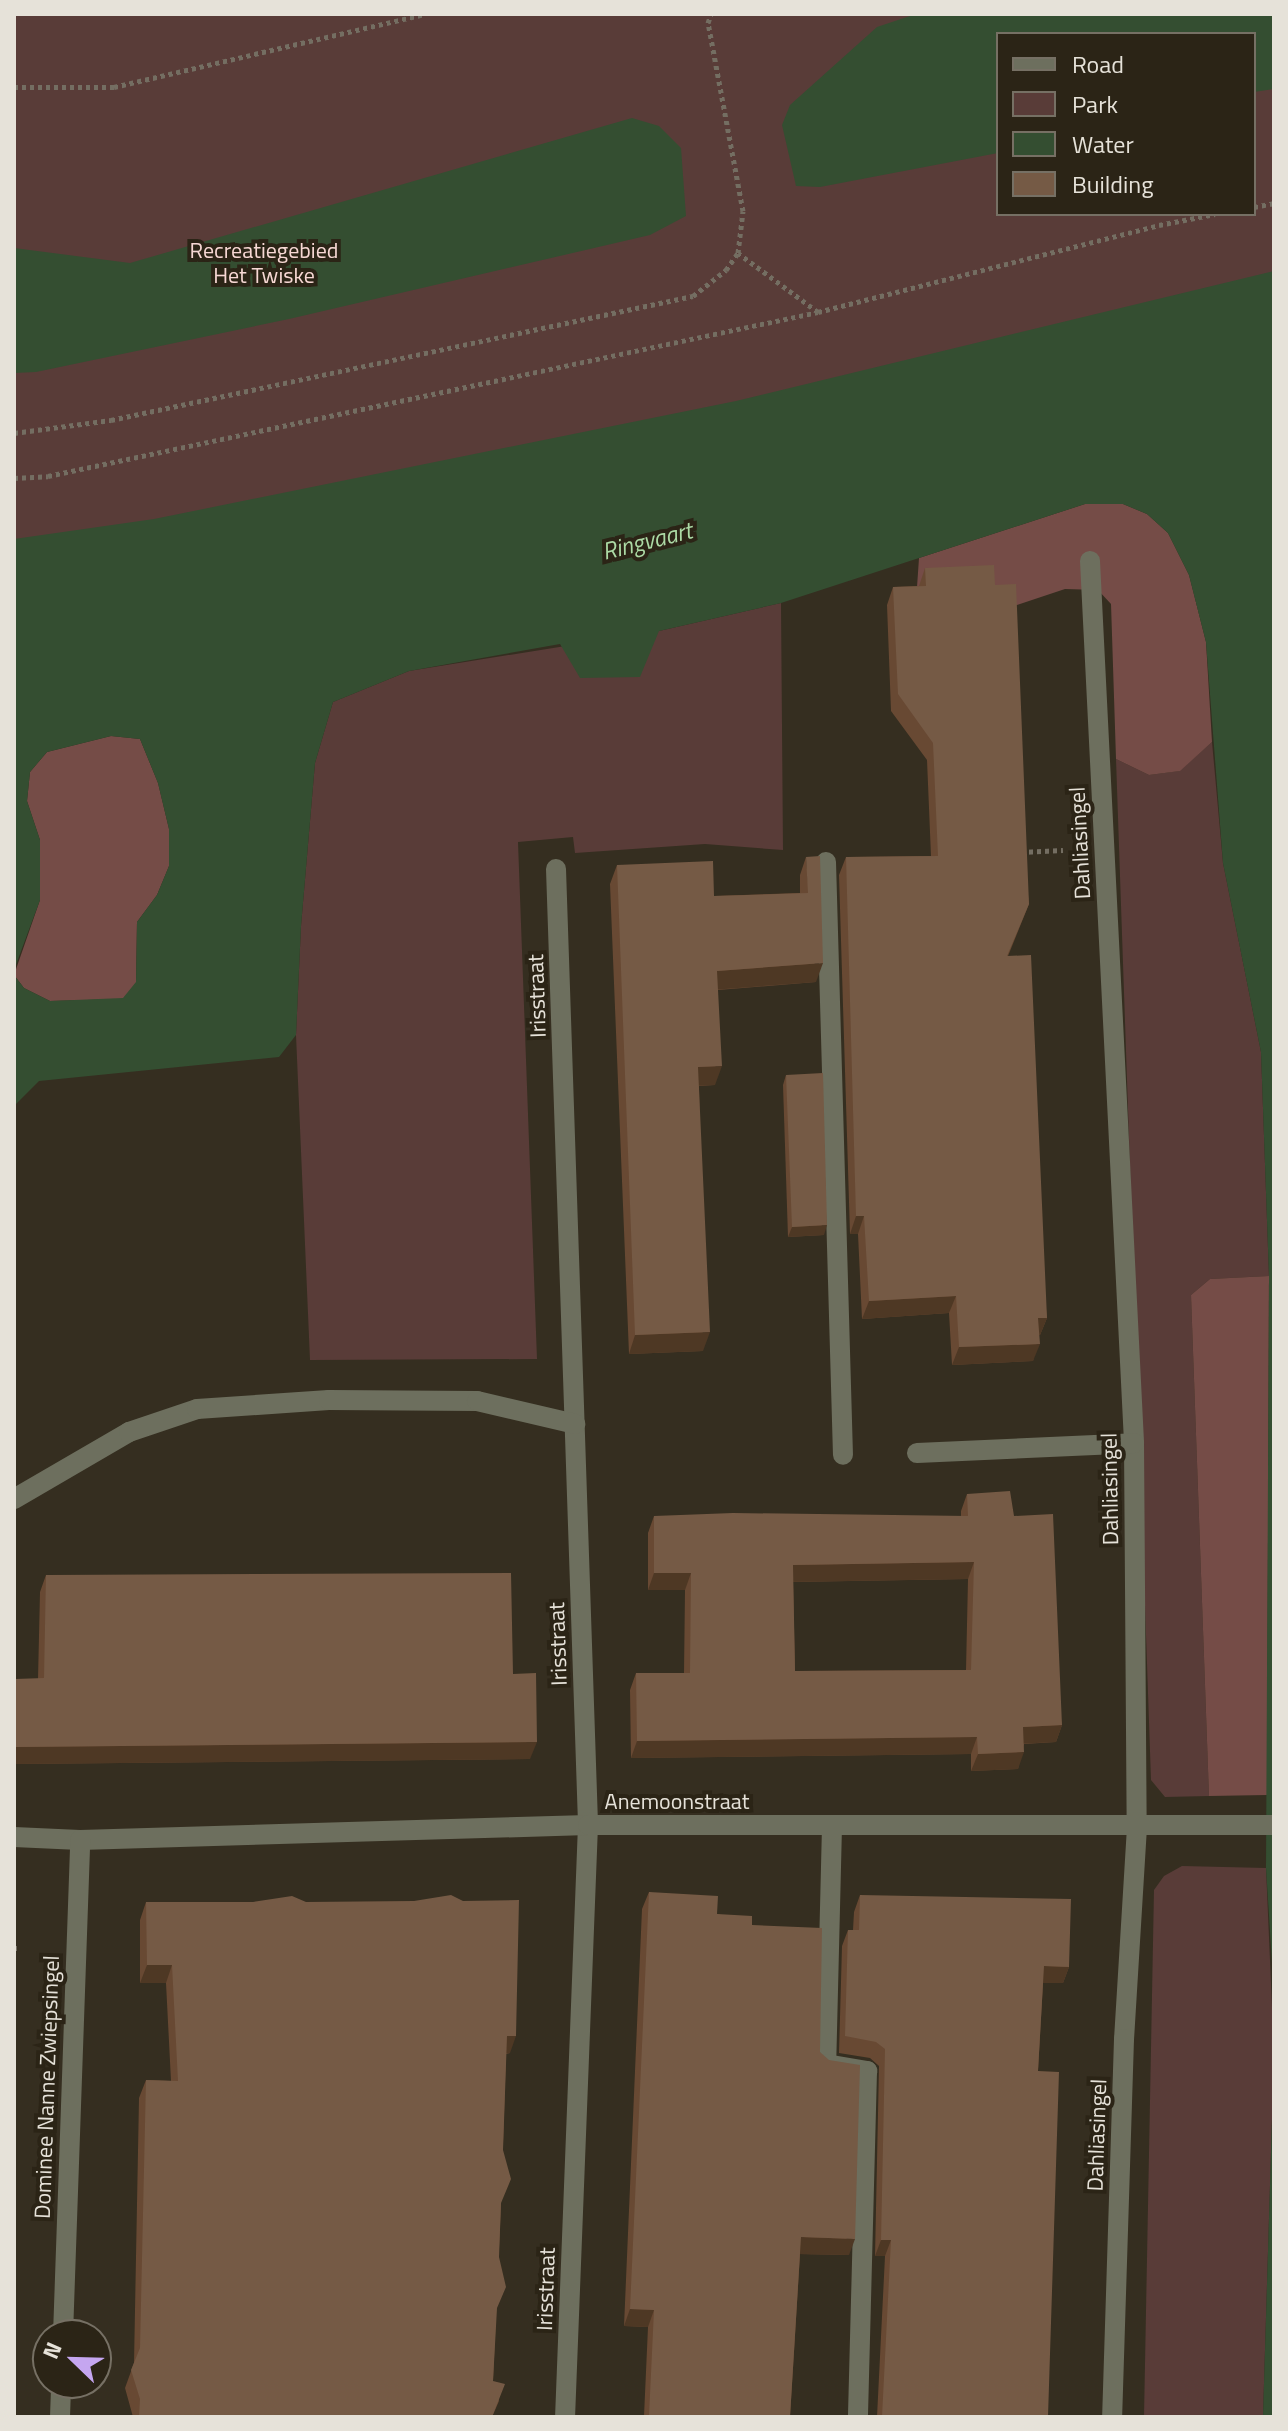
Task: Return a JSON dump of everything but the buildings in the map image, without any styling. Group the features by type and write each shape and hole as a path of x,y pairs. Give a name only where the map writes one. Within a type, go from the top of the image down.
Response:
{"street":[{"name":"Dahliasingel","path":"1090,561 1134,1443 1137,1827 1124,2039 1112,2417"},
{"path":"826,862 843,1455"},
{"name":"Irisstraat","path":"556,869 588,1825 565,2417"},
{"path":"14,1499 129,1432 197,1409 329,1400 477,1401 575,1424"},
{"path":"917,1453 1134,1443"},
{"name":"Anemoonstraat","path":"20,1837 80,1840 588,1825 1274,1825"},
{"path":"832,1826 826,2064 867,2071 858,2417"},
{"name":"Dominee Nanne Zwiepsingel","path":"64,2319 80,1840"}],"path":[{"path":"14,87 114,87 425,14"},
{"path":"14,433 111,420 693,296 726,270 738,253 743,211 708,23 711,14"},
{"path":"14,478 48,476 818,312 1205,216"},
{"path":"738,253 818,312"},
{"path":"1012,853 1104,848"}],"green space":[{"name":"Recreatiegebied Het Twiske","path":"14,14 1274,14 1274,313 14,568"},
{"path":"781,603 783,850 705,844 575,853 573,837 518,842 537,1359 310,1360 296,1035 301,926 315,763 333,702 409,671 659,631"},
{"path":"1212,742 1223,863 1261,1052 1269,1276 1210,1279 1191,1295 1209,1796 1165,1797 1151,1780 1116,759 1149,775 1179,771"},
{"path":"1182,1866 1266,1868 1274,2053 1263,2417 1144,2417 1154,1890 1164,1876"}],"shaded area":[{"path":"1085,504 1123,504 1147,514 1168,533 1189,575 1206,642 1212,742 1180,771 1149,775 1116,759 1111,604 1098,590 1065,589 1017,605 917,587 919,558"},
{"path":"111,736 140,739 158,783 169,829 169,866 157,895 137,922 136,983 123,999 50,1001 24,988 14,975 40,900 40,840 27,801 30,772 47,752"},
{"path":"1269,1276 1267,1795 1209,1796 1191,1295 1210,1279"}],"water":[{"path":"916,14 1274,14 1274,89 1256,92 1256,32 996,32 996,153 820,187 796,186 782,125 790,105 877,27"},
{"path":"632,118 659,126 681,148 686,216 650,235 289,319 36,372 14,373 14,248 130,263"},
{"name":"Ringvaart","path":"1274,271 1274,1995 1266,1868 1269,1276 1261,1052 1223,863 1206,642 1189,575 1168,533 1147,514 1123,504 1085,504 781,603 659,631 640,677 580,678 560,644 409,671 333,702 315,763 301,926 296,1035 279,1057 39,1081 14,1106 14,975 24,988 50,1001 123,998 136,982 137,922 157,895 169,866 169,829 158,783 140,739 111,736 47,752 30,772 27,801 40,840 40,900 14,970 14,539 154,519 736,401"},
{"path":"1274,2053 1274,2417 1263,2417"}]}
